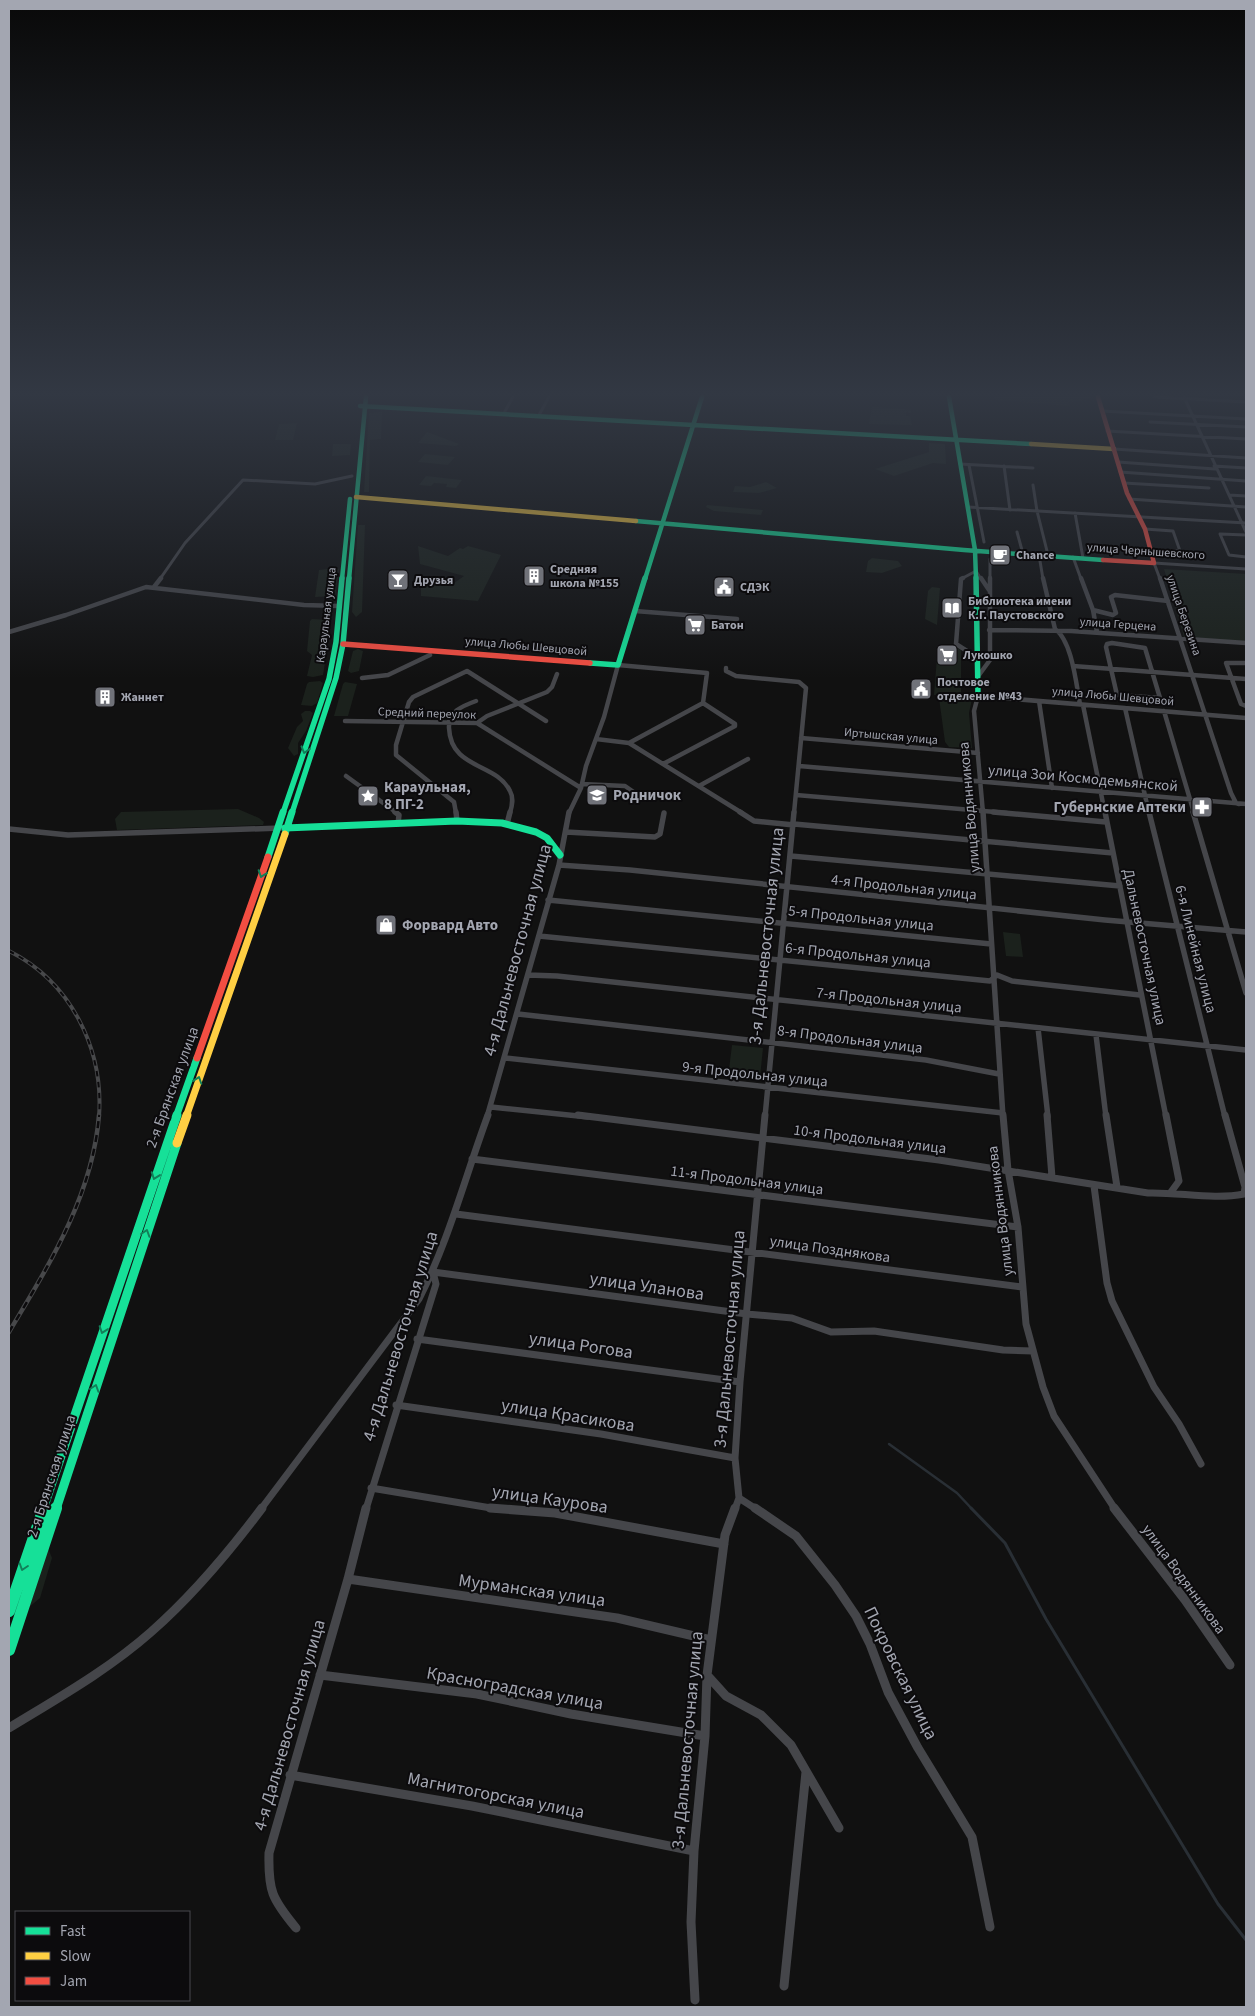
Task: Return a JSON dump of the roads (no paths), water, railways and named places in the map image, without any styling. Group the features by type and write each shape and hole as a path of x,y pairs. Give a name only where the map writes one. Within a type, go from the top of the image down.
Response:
{"main road":[{"name":"Караульная улица","path":"282,828 299,795 336,678 343,644 353,491"},
{"name":"Караульная улица","path":"282,828 335,656 339,606 354,491"},
{"path":"618,665 673,491"},
{"path":"969,491 976,571 978,696"},
{"name":"улица Березина","path":"1127,491 1132,506 1145,529 1154,562"},
{"name":"улица Чернышевского","path":"353,497 1023,554 1154,562"},
{"name":"улица Любы Шевцовой","path":"343,644 618,665"},
{"path":"282,828 457,821 508,824 530,830 547,838 560,855"},
{"name":"2-я Брянская улица","path":"9,1612 151,1187 282,828"},
{"name":"2-я Брянская улица","path":"9,1650 282,828"}],"street":[{"path":"154,587 185,543 233,491"},
{"path":"1007,491 1010,510"},
{"path":"1034,491 1048,555"},
{"path":"1227,491 1244,523 1246,534 1220,534 1229,555 1246,557"},
{"path":"1229,496 1246,496"},
{"path":"1129,499 1246,507"},
{"path":"984,542 972,508 1244,523"},
{"path":"1075,513 1083,558"},
{"path":"1145,529 1173,531 1180,551 1150,550"},
{"path":"1017,532 1023,554"},
{"name":"Дальневосточная улица","path":"1039,555 1045,592 1056,629 1060,632 1073,666 1102,792 1106,822 1127,921 1140,995 1152,1040 1179,1181 1171,1192"},
{"path":"1073,557 1093,610 1097,632"},
{"path":"979,675 990,660 990,559"},
{"name":"улица Чернышевского","path":"1154,562 1246,569"},
{"name":"улица Березина","path":"1154,562 1236,803"},
{"path":"978,658 956,644 960,579 976,571 989,590"},
{"path":"9,632 66,615 141,588 154,587 304,604 339,606"},
{"path":"1093,610 1116,613 1111,597 1115,595 1168,601"},
{"path":"636,611 738,619"},
{"name":"улица Герцена","path":"989,630 1097,632 1246,643"},
{"path":"1107,644 1145,648 1151,672 1160,696 1158,699 1118,696 1110,669 1107,644"},
{"path":"362,678 388,675 430,655"},
{"path":"1246,663 1226,663 1241,704 1246,706"},
{"name":"улица Любы Шевцовой","path":"618,665 707,673 703,703"},
{"name":"4-я Дальневосточная улица","path":"296,1928 273,1900 268,1880 269,1853 348,1579 371,1488 436,1284 433,1272 456,1214 505,1058 559,865 570,809 581,786 604,717 618,665"},
{"path":"1073,666 1246,679"},
{"name":"3-я Дальневосточная улица","path":"695,2000 690,1922 694,1850 705,1736 707,1675 725,1535 739,1498 735,1458 740,1382 806,688 799,682 743,677 726,669"},
{"path":"457,821 454,802 396,755 396,745 409,702 416,695 467,671 546,722"},
{"path":"477,722 487,716 547,692 552,688 557,674"},
{"name":"улица Любы Шевцовой","path":"978,696 1246,718"},
{"name":"улица Водянникова","path":"978,696 974,711 986,841 992,978 999,1074 1008,1170 1018,1227 1026,1324 1033,1351 1046,1399 1054,1416 1108,1501 1180,1593 1230,1665"},
{"path":"476,701 458,708 453,713 448,723 451,745 460,754 507,786 513,799 508,824"},
{"path":"1039,701 1052,788"},
{"path":"628,743 703,703 735,724 735,726 663,764"},
{"name":"6-я Линейная улица","path":"1125,708 1207,1046 1245,1187 1244,1194"},
{"path":"1164,711 1246,993"},
{"name":"Средний переулок","path":"345,721 477,722 581,786"},
{"name":"Иртышская улица","path":"801,738 978,753"},
{"path":"596,739 628,743 754,820 1113,853"},
{"path":"699,786 748,759"},
{"name":"улица Зои Космодемьянской","path":"799,766 1236,803"},
{"path":"346,776 399,815 398,824"},
{"path":"581,786 625,786 638,794"},
{"path":"796,795 1106,822"},
{"path":"1236,803 1246,805"},
{"path":"566,832 656,837 660,834 664,812"},
{"path":"9,829 68,835 282,828"},
{"path":"791,856 1120,886"},
{"name":"4-я Продольная улица","path":"559,865 630,870 990,908 1246,932"},
{"name":"5-я Продольная улица","path":"548,900 991,944"},
{"name":"6-я Продольная улица","path":"539,936 990,981 997,975 1012,981 1140,995"},
{"name":"7-я Продольная улица","path":"528,975 557,976 1246,1050"},
{"name":"8-я Продольная улица","path":"518,1014 926,1060 999,1074"},
{"path":"1038,1028 1046,1095 1052,1177"},
{"path":"1096,1035 1110,1149 1117,1187"},
{"name":"9-я Продольная улица","path":"505,1058 1003,1113"},
{"name":"10-я Продольная улица","path":"490,1107 764,1138 1008,1170 1094,1186 1117,1187 1148,1193 1171,1192 1233,1196 1244,1194"},
{"name":"11-я Продольная улица","path":"472,1159 1018,1227"},
{"path":"1094,1186 1107,1283 1112,1301 1154,1387 1179,1424 1200,1464"},
{"name":"улица Позднякова","path":"456,1214 1022,1287"},
{"path":"9,1728 94,1676 150,1633 189,1596 256,1516 419,1299 433,1272"},
{"name":"улица Уланова","path":"433,1272 747,1314 792,1318 831,1332 874,1330 1003,1350 1033,1351"},
{"name":"улица Рогова","path":"418,1338 740,1382"},
{"name":"улица Красикова","path":"396,1405 601,1434 735,1458"},
{"name":"улица Каурова","path":"371,1488 503,1510 555,1513 724,1544"},
{"name":"Покровская улица","path":"739,1498 796,1536 836,1585 856,1616 870,1644 888,1692 918,1748 972,1837 990,1927"},
{"name":"Мурманская улица","path":"348,1579 617,1618 711,1640"},
{"name":"Красноградская улица","path":"320,1675 477,1694 571,1714 705,1736"},
{"path":"707,1675 726,1696 755,1711 783,1735 791,1745 839,1828"},
{"path":"784,1986 806,1772"},
{"name":"Магнитогорская улица","path":"290,1775 472,1806 694,1850"}],"waterway":[{"path":"889,1444 957,1493 972,1509"},
{"path":"971,1508 1005,1543 1046,1619 1218,1904 1246,1940"}],"railway":[{"path":"9,951 31,964 50,980 66,999 79,1020 89,1043 96,1067 99,1115"},
{"path":"9,1332 67,1228 88,1173 95,1145 99,1115"}],"place":[{"name":"Chance","path":"1000,555"},
{"name":"Средняя школа №155","path":"534,576"},
{"name":"Друзья","path":"398,580"},
{"name":"СДЭК","path":"724,587"},
{"name":"Библиотека имени К.Г. Паустовского","path":"952,608"},
{"name":"Батон","path":"695,625"},
{"name":"Лукошко","path":"947,655"},
{"name":"Почтовое отделение №43","path":"921,689"},
{"name":"Жаннет","path":"105,697"},
{"name":"Родничок","path":"597,795"},
{"name":"Караульная, 8 ПГ-2","path":"368,796"},
{"name":"Губернские Аптеки","path":"1202,807"},
{"name":"Форвард Авто","path":"386,925"}]}
